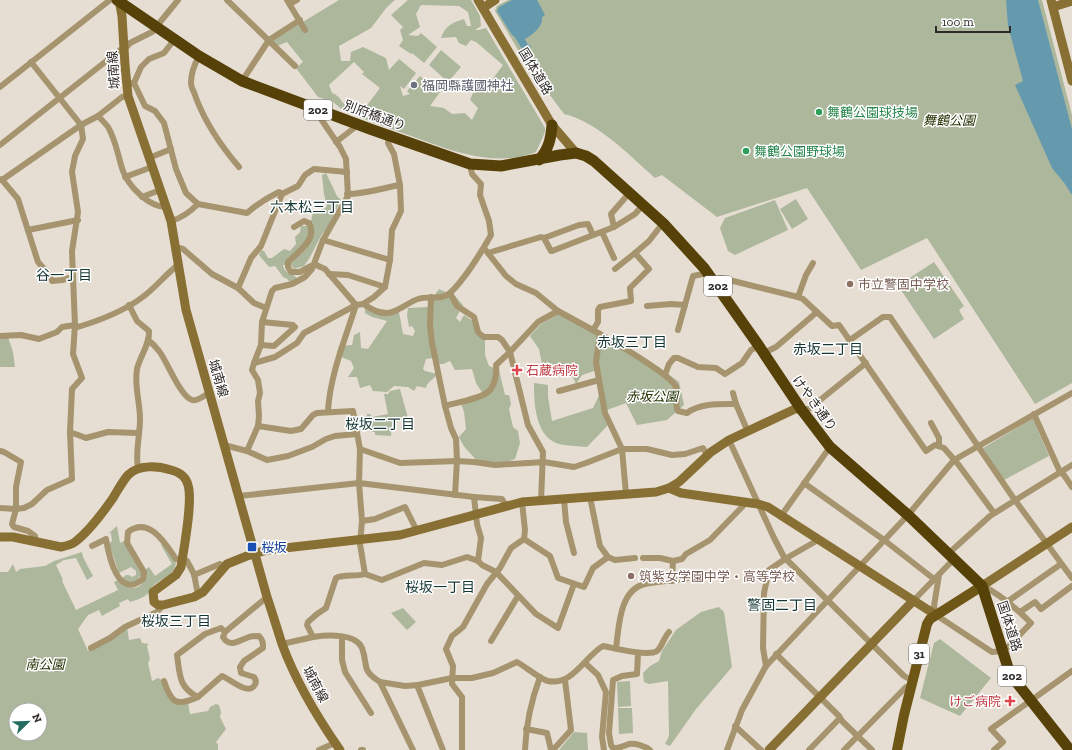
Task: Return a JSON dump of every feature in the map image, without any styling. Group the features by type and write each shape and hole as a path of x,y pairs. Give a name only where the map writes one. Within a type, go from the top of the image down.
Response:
{"highway":[{"name":"別府橋通り","path":"116,0 133,10 198,56 242,80 358,125 470,164 501,166 576,153"},
{"path":"539,160 547,148 550,140 552,125"},
{"name":"けやき通り","path":"576,153 586,156 594,161 642,206 664,223 711,276 801,409 830,447 908,515 982,586"},
{"name":"国体道路","path":"982,586 1010,674 1070,750"}],"main road":[{"name":"31","path":"897,750 927,624 930,619 982,586"}],"street":[{"path":"0,87 46,50 116,0"},
{"name":"城南線","path":"116,0 122,16 124,49 130,83 128,96 171,221 186,310 267,597 282,644 301,687 338,746"},
{"path":"0,145 130,43 150,32 178,0"},
{"path":"227,0 295,66"},
{"path":"297,0 288,2 306,30"},
{"path":"480,4 494,0"},
{"path":"1072,1 1052,4 1072,81"},
{"name":"国体道路","path":"480,4 552,125 576,153"},
{"path":"242,80 269,40 300,20"},
{"path":"174,40 164,52 149,59 130,83 145,106 154,111 164,123 180,182 186,193 198,204 247,213 256,204 279,192 282,194 298,186 305,174 314,169 347,172"},
{"path":"198,56 192,69 191,84 200,109 227,154 239,168"},
{"path":"0,508 24,508 32,504 47,490 72,479 70,432 72,389 82,378 73,354 75,325 72,251 78,220 78,212 72,172 75,156 83,138 81,125 31,62"},
{"path":"73,277 52,281 38,262 18,199 1,180 81,125 98,116 122,97 128,96"},
{"path":"247,451 258,426 259,416 258,401 260,393 258,380 252,370 261,345 262,322 272,291 275,288 292,284 305,277 312,269 322,240 348,194 346,159 320,119 319,110"},
{"path":"98,116 108,127 125,177 142,197 151,204 166,207"},
{"path":"336,142 358,125"},
{"path":"254,363 275,357 297,343 304,333 374,297 385,287 390,260 392,230 401,211 400,185 394,154 388,143 389,136"},
{"path":"125,177 171,149"},
{"path":"314,264 325,269 359,304 375,312 386,314 418,299 431,297 440,298 450,293 486,250 491,235 480,195 481,184 472,174 470,164"},
{"path":"348,194 361,194 380,188 400,185"},
{"path":"142,197 160,190"},
{"path":"238,288 251,258 261,246 282,194"},
{"path":"614,227 611,214 625,198"},
{"path":"171,221 180,219 198,204"},
{"path":"544,238 552,251 614,227 635,214 642,206"},
{"path":"28,230 78,220"},
{"path":"294,227 304,221 309,223 312,228 312,235 309,241 288,262 288,267 292,272 300,272 314,264"},
{"path":"615,269 649,241 664,223"},
{"path":"486,250 542,237 544,238 579,225 588,224 593,235"},
{"path":"602,232 614,258"},
{"path":"322,240 390,260"},
{"path":"175,247 183,249 212,274 238,288 254,303 266,308"},
{"path":"486,250 506,276 516,284 536,293 558,312 600,334 665,375 676,386 676,407 678,411 687,413 693,409 718,404 736,404"},
{"path":"593,330 598,322 598,310 600,307 631,301 630,288 633,283 649,269 635,253"},
{"path":"798,297 806,275 813,263"},
{"path":"0,336 21,335 39,339 57,332 62,327 75,325 78,327 100,320 129,306 143,297 178,265"},
{"path":"329,274 348,275 385,287"},
{"path":"678,330 693,276 711,276 798,297 832,326 839,325 926,451 936,445 944,448 994,513"},
{"path":"450,293 457,306 474,317 478,332 481,335 484,337 498,337 502,340 510,352 528,425 543,452 544,462 542,501"},
{"path":"431,297 430,326 445,406 451,428 456,439 457,461 455,495"},
{"path":"328,411 338,359 359,304"},
{"path":"647,306 671,304 685,305"},
{"path":"129,306 137,321 149,331 148,340 137,369 136,388 140,419 138,433 138,468"},
{"path":"445,406 483,396 490,391 494,382 496,365 538,322 558,312"},
{"path":"665,375 669,364 674,358 678,358 698,367 716,368 726,374 742,363 751,350 776,347 817,312"},
{"path":"850,340 883,317 890,317 1015,500 1072,578"},
{"path":"261,345 274,346 295,327 293,325 262,322"},
{"path":"600,334 596,362 606,413 622,450 626,494"},
{"path":"148,340 160,352 171,374 185,395 192,400 196,400 209,393"},
{"path":"0,537 13,537 61,547 69,545 75,542 102,512 129,474 138,468 149,466 176,471 185,478 188,485 190,501 184,561 176,575 153,592 154,602 158,605 163,605 198,595 203,592 227,564 268,550 400,535 522,502 656,492 669,488 679,482 707,455 730,440 795,409 809,409 866,363"},
{"path":"559,391 599,380"},
{"path":"733,393 748,432"},
{"path":"727,750 742,710 766,666 908,515 954,460 1072,393"},
{"path":"258,426 291,431 301,429 313,415 317,413 328,411 352,411 360,449 359,483 362,522 360,544 365,574"},
{"path":"1034,414 1060,472 1064,475 1072,487"},
{"path":"931,424 939,438 939,446"},
{"path":"70,432 86,438 108,432 138,433"},
{"path":"224,445 247,451 267,460 288,456 335,436 357,434"},
{"path":"730,440 758,504 785,558 912,683 906,687 844,750"},
{"path":"781,516 830,447"},
{"path":"360,449 400,463 457,461 495,465 544,462 574,467 622,450 647,449 672,455 685,454 703,448 707,455"},
{"path":"0,451 21,462 16,486 16,509 12,524 14,527 28,531 35,536 36,541"},
{"path":"769,750 937,577 951,556 994,513 1072,465"},
{"path":"239,496 359,483 455,495 502,499 506,506"},
{"path":"804,483 937,577"},
{"path":"669,488 681,493 758,504 768,507 992,652 1003,651 1032,623 1007,602 982,586 1072,527"},
{"path":"474,497 477,524 481,538 478,561"},
{"path":"590,497 600,546 608,557 615,560 635,558"},
{"path":"564,499 564,515 574,554"},
{"path":"462,750 462,697 452,684 453,666 446,649 452,636 463,627 487,584 511,548 524,539 525,530 522,502"},
{"path":"643,558 660,558 673,561 682,559 686,554 710,540 743,506 744,502"},
{"path":"362,522 375,519 405,507 417,531"},
{"path":"92,546 106,539 109,560 119,577 126,585 132,586 143,580 144,572 127,543 128,532 135,527 143,527 152,530 166,545 176,559 184,561 194,575 198,595"},
{"path":"524,539 550,556 558,578 574,584 584,586 593,568 608,557"},
{"path":"766,666 763,648 764,593 769,570 785,558 818,540"},
{"path":"313,637 307,625 308,622 326,608 336,578 340,576 359,576 365,574 382,580 424,564 442,565 467,557 478,561 482,565 496,572 536,614 558,628 574,584"},
{"path":"672,581 673,561"},
{"path":"194,575 220,564 224,567"},
{"path":"1007,602 1061,564"},
{"path":"936,615 934,606 937,577"},
{"path":"616,648 621,612 628,596 635,589 644,584 688,578"},
{"path":"1020,612 1035,602 1041,608 1072,586"},
{"path":"491,642 518,596"},
{"path":"164,681 170,698 176,701 187,702 198,697 222,676 246,689 255,686 256,681 254,677 241,673 240,667 244,661 263,648 261,638 259,636 253,636 235,644 227,642 223,637 225,632 267,597"},
{"path":"91,648 110,638 125,627 158,612 163,605"},
{"path":"198,697 187,691 181,684 177,655 205,634 220,628 225,632"},
{"path":"282,644 313,637 332,635 358,641 362,648 366,668 370,676 380,682 405,686 452,678 472,678 494,673 517,662 548,681 565,680 585,663 597,649 603,646 638,653 652,652 658,650 669,632"},
{"path":"342,637 342,660 345,672 371,712"},
{"path":"638,653 636,674 622,676 613,680 609,733 613,748 631,744 645,747 650,750"},
{"path":"776,654 872,750"},
{"path":"585,663 598,675 606,692 602,738 604,750"},
{"path":"994,750 1003,742 991,729 1072,671"},
{"path":"525,750 526,729 531,701 540,677"},
{"path":"526,729 547,733 551,750 554,749 571,730 565,680"},
{"path":"380,682 413,750"},
{"path":"416,685 443,750"},
{"path":"809,750 840,718"},
{"path":"735,726 761,750"},
{"path":"319,750 338,746"}],"green space":[{"name":"福岡縣護國神社","path":"339,0 395,0 387,7 371,28 339,46 341,61 350,61 351,52 363,47 386,58 389,70 399,59 416,73 404,89 400,86 403,96 410,94 407,91 420,76 440,92 430,106 444,108 452,114 465,113 472,120 478,108 470,100 479,78 485,79 489,84 503,65 476,42 471,40 466,46 459,43 456,37 441,38 447,27 456,22 464,19 467,26 471,26 468,12 459,6 421,5 416,14 420,27 408,35 418,36 421,33 437,47 424,63 412,53 411,54 399,46 403,40 400,30 403,27 391,15 408,0 471,0 480,16 481,26 475,30 486,28 545,128 545,132 536,152 521,157 489,158 474,156 443,148 356,116 368,104 380,88 362,74 364,72 354,62 329,85 332,93 338,96 348,107 350,113 344,111 333,102 318,97 296,68 303,62 287,42 277,46 273,40"},
{"name":"舞鶴公園","path":"508,0 1042,0 1072,115 1072,383 1035,404 927,238 861,270 807,188 717,217 662,175 655,178 624,150 601,132 577,118 564,114 541,83 546,79 537,61 527,65 495,11 497,6"},
{"path":"441,50 461,67 448,82 429,65"},
{"path":"326,173 337,196 341,200 327,228 304,266 294,269 291,265 283,265 287,272 297,278 290,282 284,278 275,266 269,267 259,255 261,250 264,251 268,258 272,258 284,249 290,251 296,244 295,237 300,232 301,226 306,226 311,221 313,212 327,207 322,175"},
{"path":"796,199 808,219 792,229 780,209"},
{"path":"775,200 788,230 735,255 728,251 720,228 725,218"},
{"path":"934,262 964,306 959,310 964,319 934,339 901,290 905,287 902,283"},
{"path":"439,289 455,296 463,305 456,318 460,322 464,315 473,321 481,334 485,335 485,355 489,366 499,370 505,395 509,395 511,404 509,409 513,427 518,431 520,443 515,459 505,463 477,461 459,437 466,429 464,412 460,401 483,394 476,383 472,369 455,370 450,361 443,364 436,364 433,358 426,359 423,369 425,371 437,374 428,383 426,388 417,386 414,391 408,387 394,386 387,392 373,391 370,385 360,388 357,377 348,377 354,368 351,361 341,357 337,353 339,346 352,345 354,335 360,332 361,348 368,349 387,321 372,317 365,313 365,309 369,307 399,312 403,334 413,336 415,331 412,326 409,327 407,315 408,308 428,307"},
{"name":"赤坂公園","path":"559,314 660,368 679,382 684,405 667,420 637,425 626,403 607,410 610,423 587,447 559,444 549,439 544,433 537,417 534,400 534,383 548,385 548,397 552,421 593,408 603,387 594,371 582,375 576,384 569,368 556,374 542,364 539,349 530,336 540,325"},
{"path":"0,337 8,337 13,352 15,367 0,367"},
{"path":"400,389 408,418 392,424 391,436 375,435 375,432 371,432 369,427 358,427 357,418 367,416 367,414 370,414 372,417 388,414 384,394"},
{"path":"1032,419 1049,456 1004,480 983,448"},
{"path":"117,526 120,543 124,541 141,570 141,575 137,581 129,583 122,578 126,575 132,577 136,575 136,571 131,567 119,573 109,544 112,541 111,533 108,534"},
{"name":"南公園","path":"162,544 176,563 173,571 155,584 143,597 130,602 128,599 119,603 120,606 102,616 99,610 88,615 78,629 88,651 127,627 129,640 140,638 142,643 149,644 147,646 150,659 148,663 152,681 158,678 163,681 171,701 188,703 190,714 208,711 210,707 216,704 219,705 221,712 220,717 226,729 216,742 218,745 218,750 0,750 0,572 8,572 13,564 16,572 20,569 45,566 54,561 82,552 93,576 87,580 76,558 64,560 56,565 76,610 118,590 114,582 118,580 128,587 132,588 140,586 145,578 146,569 149,567 155,576 172,564 161,545"},
{"path":"719,607 724,612 732,667 696,709 670,746 665,744 669,736 668,681 649,684 644,682 643,673 650,666 659,661 662,651 676,630 701,612"},
{"path":"403,608 416,622 407,630 391,613"},
{"path":"940,639 991,678 960,716 920,698 934,643"},
{"path":"630,681 631,706 618,707 617,682"},
{"path":"618,708 632,708 633,733 619,734"},
{"path":"574,732 587,733 588,750 559,750"}],"water":[{"path":"512,0 537,0 545,15 542,17 541,24 537,30 525,39 528,45 530,45 533,58 527,62 521,51 522,49 497,11 499,7"},
{"path":"1006,0 1038,0 1072,129 1072,195 1052,168 1015,85 1023,81 1008,26"}],"place":[{"name":"福岡縣護國神社","path":"414,85"},
{"name":"舞鶴公園球技場","path":"819,112"},
{"name":"舞鶴公園野球場","path":"746,151"},
{"name":"市立警固中学校","path":"850,284"},
{"name":"石蔵病院","path":"517,370"},
{"name":"桜坂","path":"252,547"},
{"name":"筑紫女学園中学・高等学校","path":"631,576"},
{"name":"けご病院","path":"1010,701"}],"district":[{"name":"六本松三丁目","path":"312,207"},
{"name":"谷一丁目","path":"64,275"},
{"name":"赤坂三丁目","path":"632,342"},
{"name":"赤坂二丁目","path":"828,349"},
{"name":"桜坂二丁目","path":"380,424"},
{"name":"桜坂一丁目","path":"440,587"},
{"name":"警固二丁目","path":"782,605"},
{"name":"桜坂三丁目","path":"176,621"}]}
